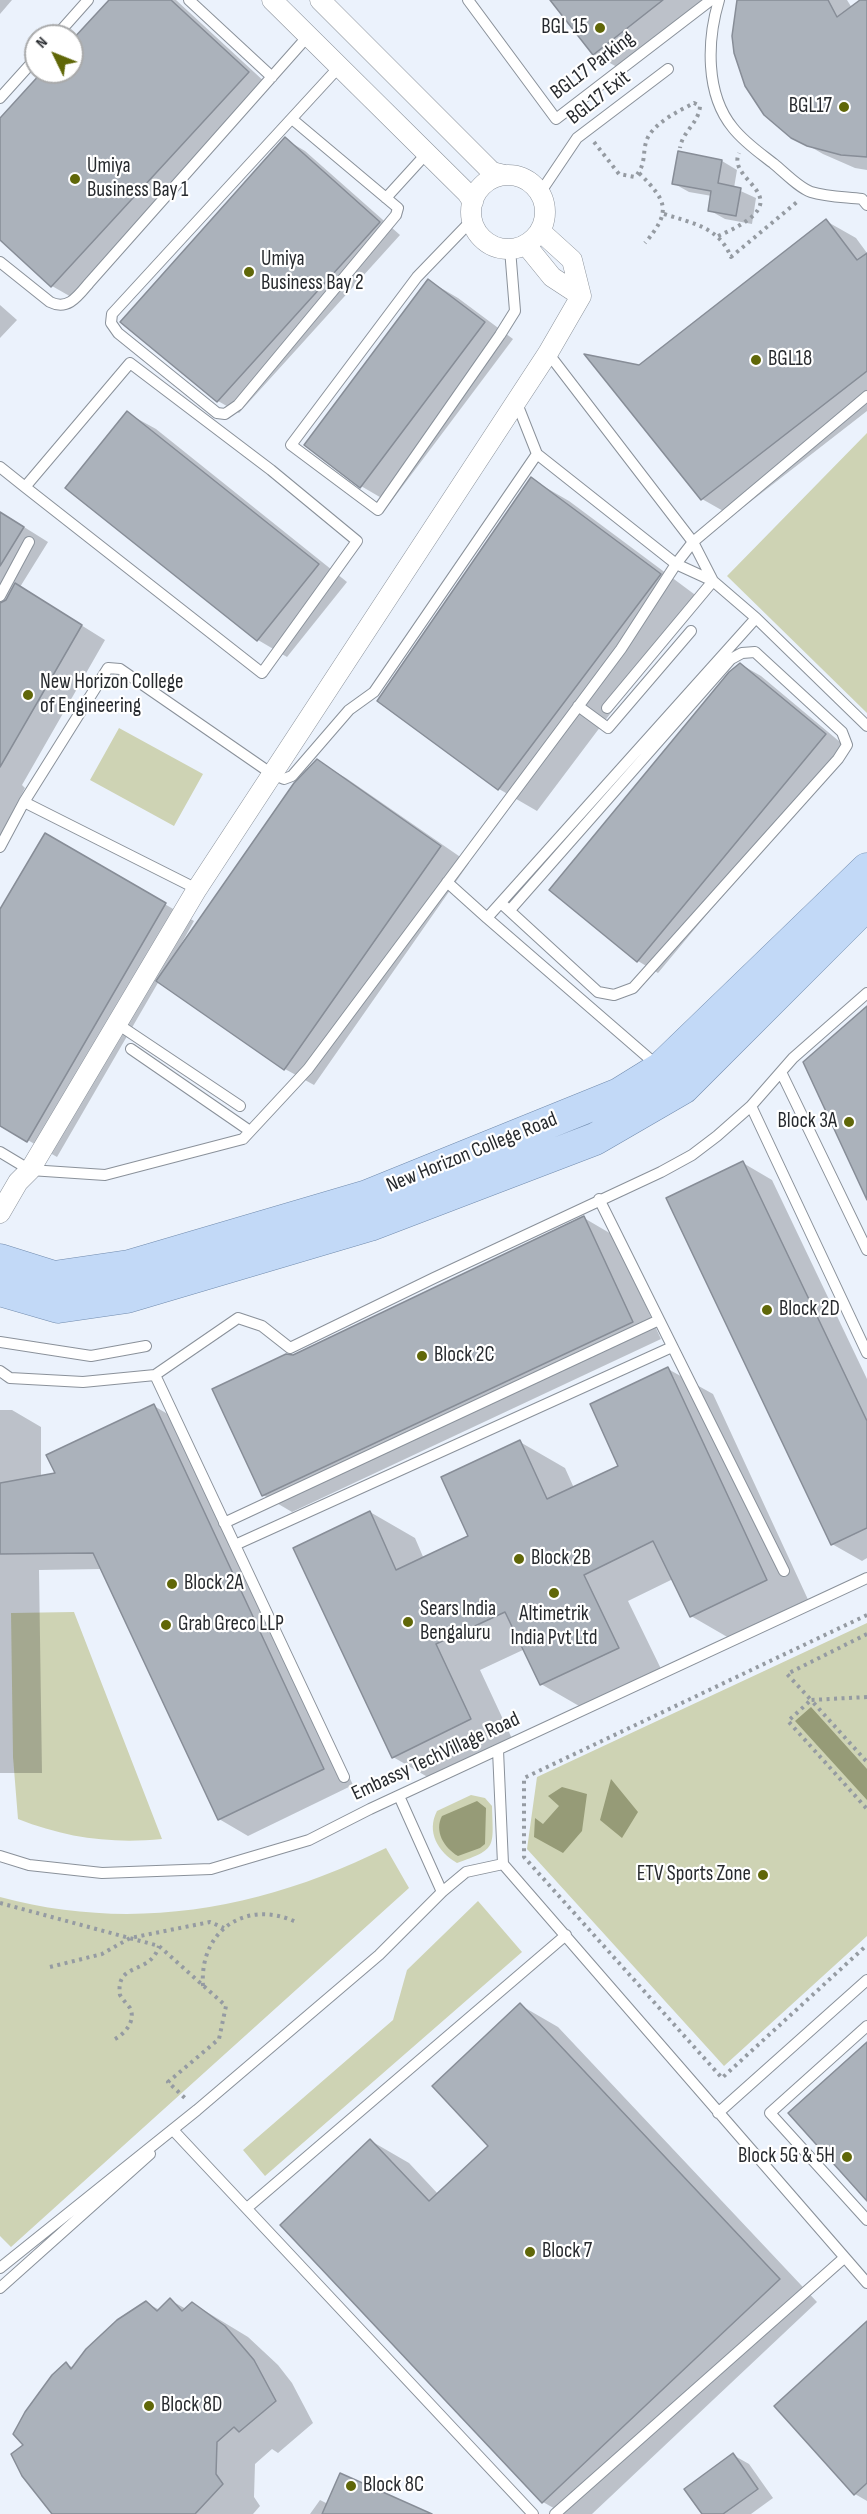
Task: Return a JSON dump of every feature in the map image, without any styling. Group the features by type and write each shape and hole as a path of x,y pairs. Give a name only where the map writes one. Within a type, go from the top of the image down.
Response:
{"main road":[{"name":"New Horizon College Road","path":"0,1260 54,1277 129,1266 367,1196 619,1094 673,1078 867,869"},
{"name":"New Horizon College Road","path":"0,1290 58,1307 126,1297 370,1225 595,1139 673,1078 867,904"}],"street":[{"path":"272,0 467,193 477,232 488,243 518,247 552,277 581,296"},
{"path":"320,0 492,172 526,180 540,193 545,212 540,231 518,247"},
{"path":"472,211 476,194 487,182 504,175"},
{"path":"0,1213 18,1182 30,1170 197,889 548,352 581,296 572,260 540,231"}],"lane":[{"path":"67,24 88,0"},
{"path":"189,0 272,77"},
{"name":"BGL17 Parking","path":"468,0 556,120 711,0"},
{"path":"719,0 711,44 713,84 720,109 731,127 746,142 810,192 862,199 867,205"},
{"path":"0,262 50,302 58,306 68,304 308,36"},
{"path":"292,119 398,208 396,216 238,405 225,414 216,413 118,333 111,323 112,314 339,67"},
{"name":"BGL17 Exit","path":"540,193 577,138 668,69"},
{"path":"0,98 24,71"},
{"path":"386,198 427,153"},
{"path":"472,211 417,277 291,445 378,510 515,311 518,247"},
{"path":"548,352 693,543 713,581"},
{"path":"0,467 25,487 262,673 357,541 271,470 130,363 25,487"},
{"path":"0,1152 30,1170 105,1174 243,1139 308,1069 621,649 676,564 693,543 867,396"},
{"path":"516,400 537,454 676,564 713,581 756,618 867,726"},
{"path":"0,847 24,802 108,668 120,669 272,774 284,779 292,776 349,710 375,692 537,454"},
{"path":"0,596 29,542"},
{"path":"607,708 713,581"},
{"path":"488,918 756,618"},
{"path":"578,706 608,728 691,631"},
{"path":"501,903 598,992 614,994 633,988 838,759 847,746 842,732 755,652 742,652 731,659 510,910"},
{"path":"24,802 197,889"},
{"path":"447,882 673,1078"},
{"path":"0,1371 10,1378 83,1382 154,1375 238,1318 262,1326 290,1348 598,1199 662,1172 692,1155 750,1106 781,1071 867,993"},
{"path":"116,1023 240,1106"},
{"path":"131,1049 250,1131"},
{"path":"781,1071 867,1250"},
{"path":"750,1106 867,1353"},
{"path":"598,1199 784,1571"},
{"path":"224,1523 659,1320"},
{"path":"0,1342 91,1356 146,1346"},
{"path":"235,1545 672,1347"},
{"path":"154,1375 344,1777"},
{"name":"Embassy TechVillage Road","path":"0,1856 29,1865 102,1873 211,1869 309,1840 867,1578"},
{"path":"498,1750 503,1864 867,2283"},
{"path":"399,1796 442,1892"},
{"path":"0,2268 197,2110 379,1955 442,1892 466,1872 503,1864"},
{"path":"247,2208 566,1935"},
{"path":"718,2113 867,1980"},
{"path":"867,2026 770,2113 867,2220"},
{"path":"173,2130 533,2514"},
{"path":"0,2288 145,2160 160,2139"},
{"path":"555,2514 844,2258"}],"path":[{"path":"586,132 619,174 635,177 643,168 648,138 656,126 694,103 700,106 700,114 681,140 680,148"},
{"path":"718,236 741,226 759,208 761,201 758,189 740,172 736,163 737,156 746,142"},
{"path":"639,172 662,201 664,214 658,227 645,243"},
{"path":"664,214 705,227 726,245 731,257 810,192"},
{"path":"867,1615 524,1778 524,1857 722,2078 867,1945"},
{"path":"867,1634 787,1674 867,1762"},
{"path":"867,1697 811,1700 788,1721 867,1809"},
{"path":"0,1903 159,1946 226,2006 219,2039 168,2082 197,2110"},
{"path":"204,1986 202,1974 208,1948 224,1928 247,1916 260,1913 286,1917 298,1923"},
{"path":"50,1967 102,1954 130,1938 210,1922 224,1928"},
{"path":"116,2038 122,2035 130,2022 129,2007 120,1995 121,1981 128,1972 152,1960 159,1946"}],"shaded area":[{"path":"867,433 867,713 727,576"},
{"path":"119,728 203,774 174,826 90,780"},
{"path":"74,1612 162,1839 125,1841 89,1838 54,1831 18,1819 13,1757 11,1613"},
{"path":"867,1623 867,1936 724,2066 527,1849 537,1777"},
{"path":"811,1707 867,1769 867,1800 795,1721"},
{"path":"611,1779 638,1812 622,1838 600,1820"},
{"path":"562,1787 587,1794 582,1831 563,1853 534,1837 535,1818 543,1824 559,1806 548,1796"},
{"path":"471,1795 485,1798 492,1806 492,1838 486,1850 457,1863 439,1847 433,1834 434,1819 437,1811"},
{"path":"477,1801 486,1808 485,1844 458,1856 442,1839 439,1827 442,1816"},
{"path":"386,1848 409,1888 11,2247 0,2236 0,1897 50,1908 100,1913 149,1913 197,1909 245,1900 293,1886 340,1869"},
{"path":"478,1901 522,1952 265,2176 243,2150 393,2020 407,1970"}],"building":[{"name":"Umiya Business Bay 1","path":"109,0 171,0 249,72 51,287 0,240 0,118 31,84 84,84 84,27"},
{"name":"BGL 15","path":"550,0 663,0 593,55"},
{"path":"737,0 828,0 837,17 860,0 867,0 867,157 841,155 807,146 791,138 764,115 745,86 734,53 732,36"},
{"name":"Umiya Business Bay 2","path":"285,137 380,222 217,402 120,322"},
{"path":"678,151 722,160 718,183 741,188 736,216 708,211 711,191 672,184"},
{"name":"BGL18","path":"826,219 857,260 867,253 867,371 701,500 584,354 639,365"},
{"path":"428,279 485,322 360,488 304,445"},
{"path":"127,411 319,564 257,641 65,488"},
{"path":"531,477 661,574 498,790 377,701"},
{"path":"0,512 24,527 0,566"},
{"path":"15,583 82,625 0,767 0,603 6,600"},
{"path":"740,663 826,734 637,962 549,890 729,672"},
{"path":"317,759 441,846 284,1070 156,981 294,783"},
{"path":"45,833 166,903 27,1142 0,1126 0,909"},
{"name":"Block 3A","path":"867,1006 867,1200 803,1062"},
{"name":"Block 2D","path":"743,1161 867,1421 867,1528 831,1545 666,1198"},
{"name":"Block 2C","path":"584,1216 633,1322 262,1496 212,1389 286,1354 293,1355"},
{"name":"Block 2B","path":"668,1367 767,1580 690,1617 653,1541 584,1575 619,1648 540,1685 505,1612 436,1644 471,1719 392,1758 293,1548 370,1511 396,1570 468,1536 441,1477 520,1440 547,1499 618,1466 590,1404"},
{"name":"Block 2A","path":"154,1404 324,1769 218,1820 93,1553 0,1554 0,1483 55,1473 46,1455"},
{"name":"Block 7","path":"520,2003 780,2279 542,2503 280,2225 370,2139 429,2201 488,2146 432,2086"},
{"name":"Block 5G & 5H","path":"867,2042 867,2201 788,2113"},
{"name":"Block 8D","path":"170,2298 182,2311 192,2302 225,2326 254,2360 276,2401 239,2432 234,2427 217,2442 216,2474 223,2484 195,2514 52,2514 22,2476 11,2454 23,2445 13,2434 25,2412 52,2375 66,2362 71,2369 86,2349 117,2320 146,2301 157,2311"},
{"path":"867,2321 867,2483 854,2495 774,2406"},
{"path":"733,2453 758,2489 723,2514 702,2514 684,2489"},
{"name":"Block 8C","path":"340,2473 432,2514 322,2514"}],"place":[{"name":"BGL 15","path":"600,28"},
{"name":"BGL17","path":"844,107"},
{"name":"Umiya Business Bay 1","path":"75,179"},
{"name":"Umiya Business Bay 2","path":"249,272"},
{"name":"BGL18","path":"756,360"},
{"name":"New Horizon College of Engineering","path":"28,695"},
{"name":"Block 3A","path":"849,1122"},
{"name":"Block 2D","path":"767,1310"},
{"name":"Block 2C","path":"422,1356"},
{"name":"Block 2B","path":"519,1559"},
{"name":"Block 2A","path":"172,1584"},
{"name":"Altimetrik India Pvt Ltd","path":"554,1593"},
{"name":"Sears India Bengaluru","path":"408,1622"},
{"name":"Grab Greco LLP","path":"166,1625"},
{"name":"ETV Sports Zone","path":"763,1875"},
{"name":"Block 5G & 5H","path":"847,2157"},
{"name":"Block 7","path":"530,2252"},
{"name":"Block 8D","path":"149,2406"},
{"name":"Block 8C","path":"351,2486"}]}
